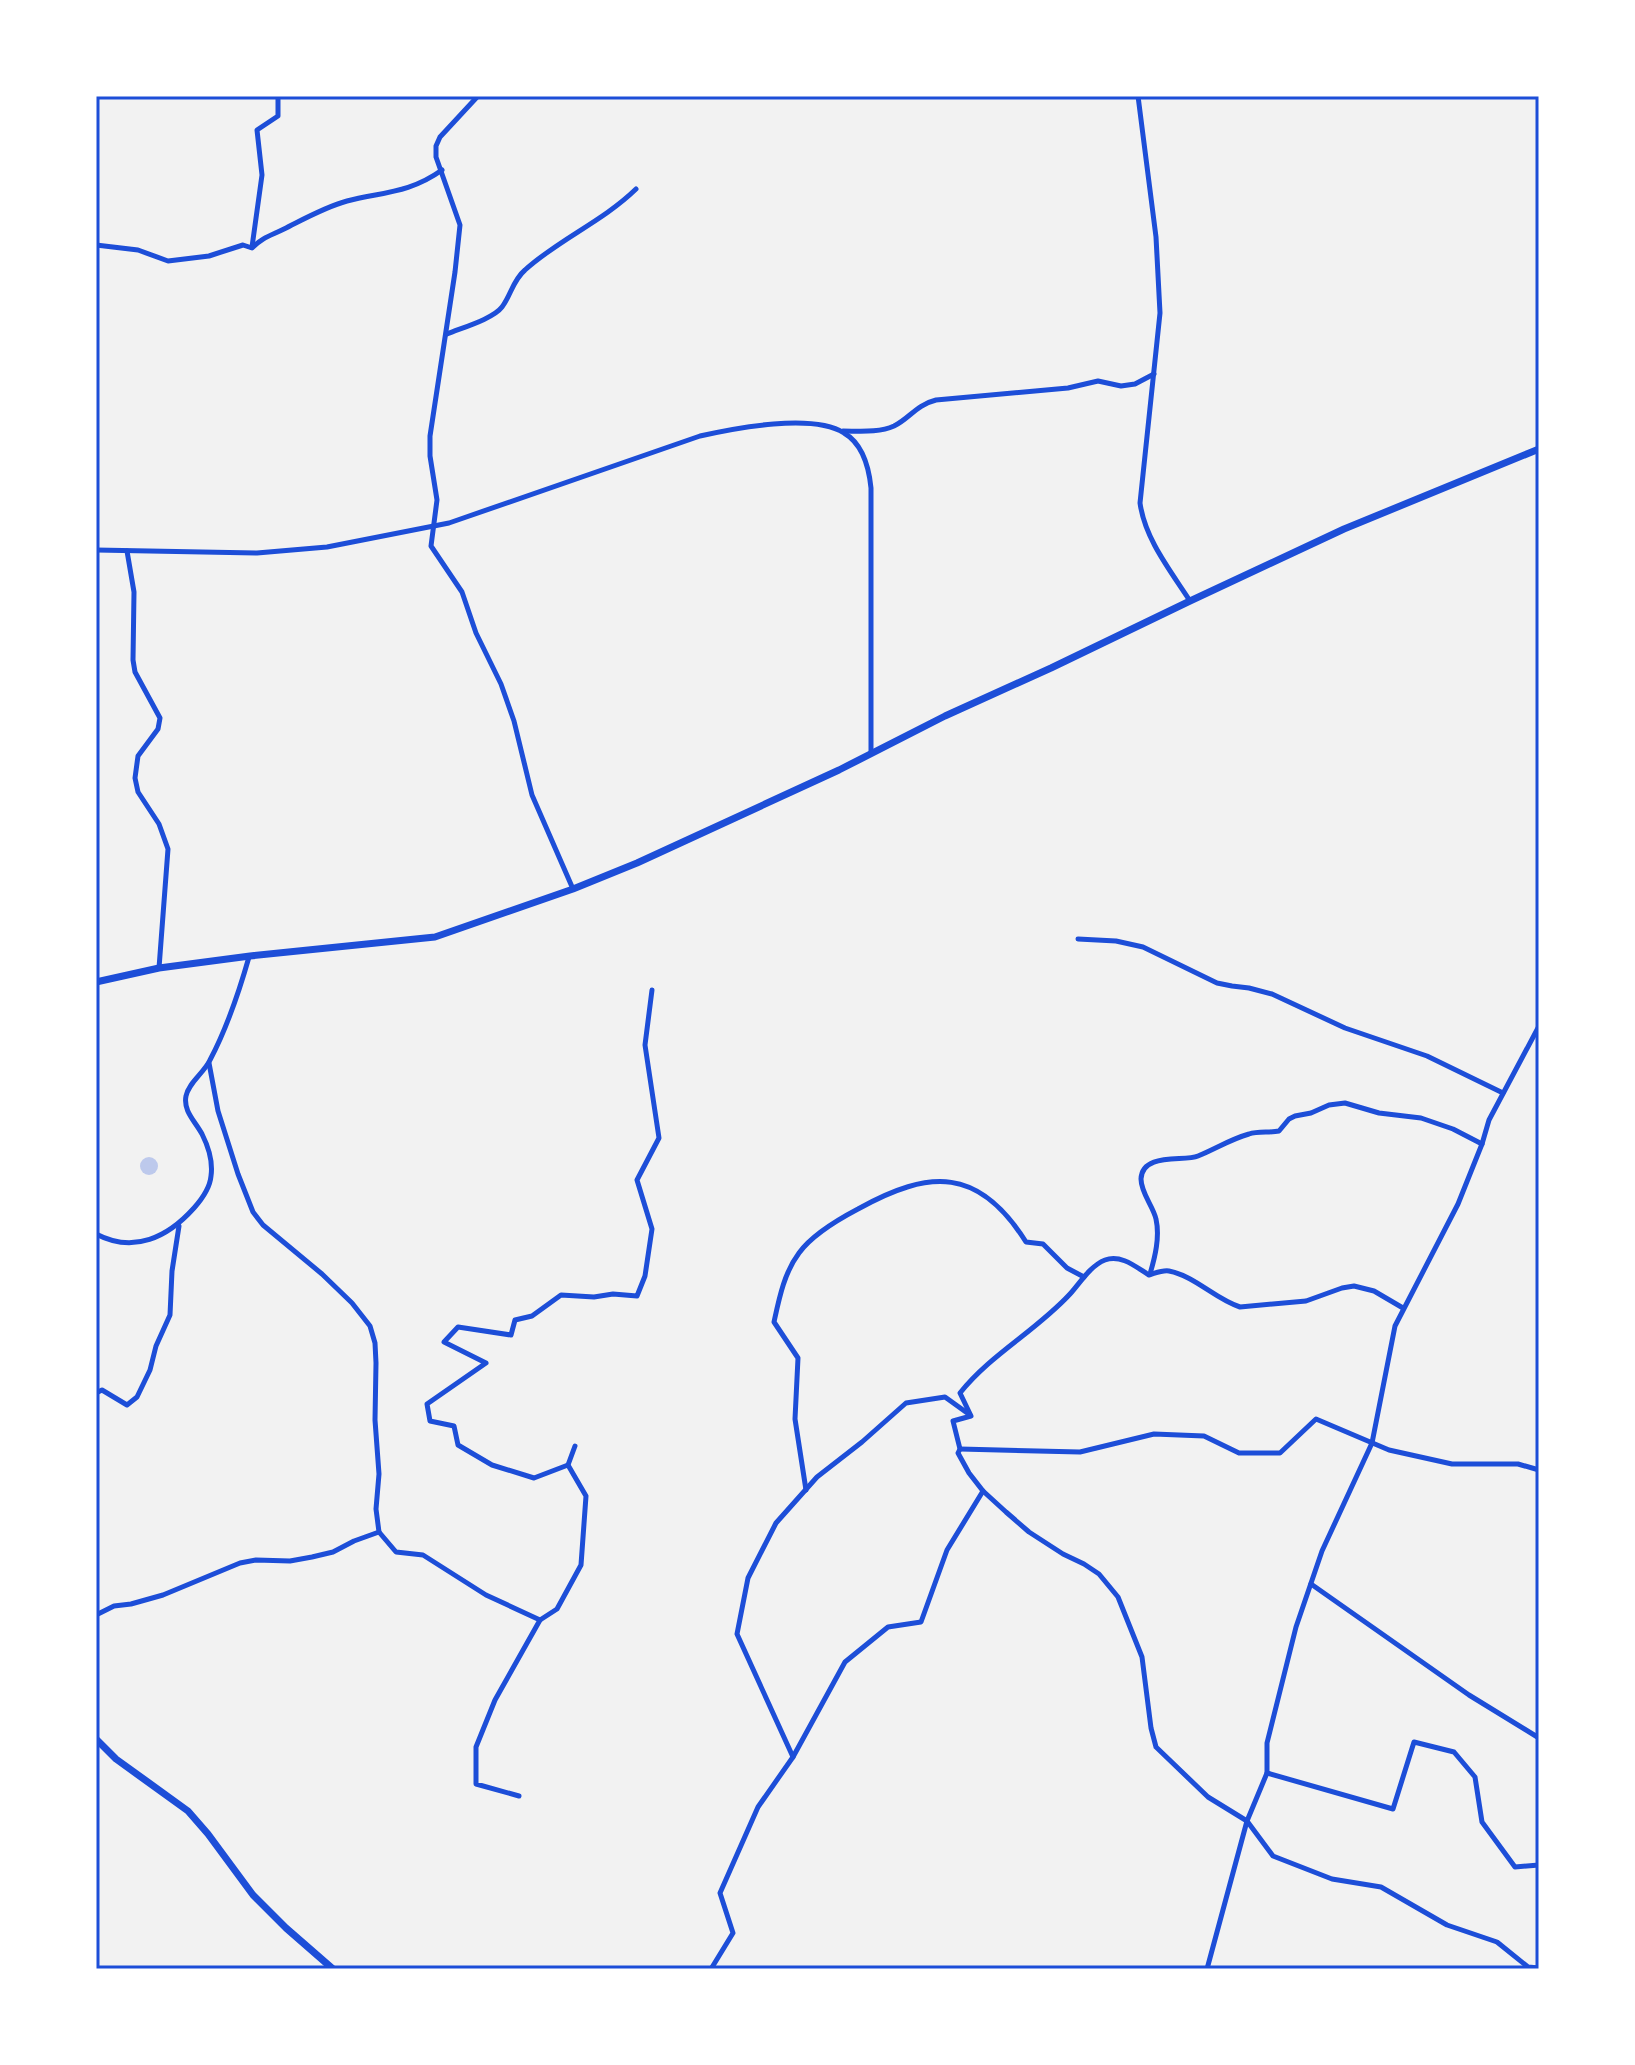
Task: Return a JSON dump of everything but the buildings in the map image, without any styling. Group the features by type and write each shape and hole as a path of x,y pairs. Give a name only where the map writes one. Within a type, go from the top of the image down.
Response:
{"main road":[{"path":"96,982 159,968 435,937 573,889 839,770 945,716 1344,529 1539,449"},
{"path":"96,1739 116,1759 188,1811 253,1895 333,1969"}],"street":[{"path":"252,248 262,175 257,130 278,116 278,96"},
{"path":"478,96 440,137 436,146 436,157 460,225 430,436 437,500 431,546 462,592 476,633 501,684 514,721 532,795 573,889"},
{"path":"1138,96 1157,248 1160,313 1140,503 1142,520 1149,536 1190,601"},
{"path":"252,248 262,238 329,207 417,186 442,170"},
{"path":"446,334 498,312 524,270 605,216 636,189"},
{"path":"96,245 138,250 168,261 209,256 243,245 252,248"},
{"path":"96,550 257,553 327,547 449,523 700,436 782,424 818,425 842,431 872,430 892,427 925,402 1068,388 1098,381 1121,386 1135,384 1154,374"},
{"path":"842,431 853,439 861,452 868,466 871,488 871,753"},
{"path":"127,551 133,583 135,672 160,718 158,729 138,756 135,778 138,792 159,824 168,849 159,968"},
{"path":"1078,939 1116,941 1143,947 1217,983 1272,994 1345,1028 1427,1056 1503,1093"},
{"path":"96,1234 129,1243 146,1241 179,1225 207,1191 212,1164 204,1138 185,1106 189,1088 209,1063 243,981 250,956"},
{"path":"575,1446 568,1465 534,1478 492,1465 458,1445 454,1426 430,1421 427,1404 486,1363 444,1342 458,1327 511,1335 515,1320 532,1316 561,1295 637,1296 645,1276 652,1229 637,1180 659,1138 645,1045 652,990"},
{"path":"1207,1969 1247,1821 1267,1773 1267,1743 1296,1627 1322,1551 1372,1443 1395,1326 1458,1204 1489,1120 1539,1026"},
{"path":"209,1063 218,1111 253,1212 282,1243 322,1274 352,1303 370,1326 375,1343 379,1474 376,1509 379,1532 396,1552 423,1555 486,1595 540,1620"},
{"path":"1149,1275 1155,1257 1156,1220 1141,1177 1144,1169 1157,1161 1195,1158 1248,1134 1279,1131 1295,1116 1336,1103 1421,1118 1453,1129 1482,1144"},
{"path":"806,1490 795,1419 798,1358 774,1322 781,1288 799,1253 833,1223 885,1194 924,1181 959,1182 994,1201 1026,1242 1043,1244 1067,1268 1084,1277"},
{"path":"96,1393 102,1390 127,1405 137,1397 170,1315 179,1225"},
{"path":"971,1416 960,1393 975,1374 1055,1310 1095,1266 1113,1258 1128,1261 1149,1275"},
{"path":"1149,1275 1166,1270 1240,1307 1306,1301 1354,1286 1374,1291 1403,1308"},
{"path":"793,1757 737,1634 748,1578 776,1523 817,1477 906,1403 945,1397 971,1416"},
{"path":"971,1416 953,1421 960,1449 958,1453 983,1491 1029,1532 1099,1574 1118,1597 1142,1657 1156,1747 1208,1797 1247,1821 1273,1856 1332,1879 1381,1887 1447,1925 1497,1942 1528,1967 1539,1968"},
{"path":"960,1449 1080,1452 1154,1434 1204,1436 1239,1453 1280,1453 1316,1419 1389,1450 1452,1464 1518,1464 1539,1470"},
{"path":"519,1796 476,1784 476,1747 495,1700 540,1620 557,1609 581,1565 586,1496 568,1465"},
{"path":"711,1969 733,1933 720,1893 758,1807 793,1757 845,1662 888,1627 921,1622 947,1550 983,1491"},
{"path":"96,1615 114,1606 163,1595 240,1563 312,1557 333,1552 379,1532"},
{"path":"1311,1584 1469,1695 1539,1738"},
{"path":"1267,1773 1393,1809 1414,1742 1454,1752 1475,1777 1482,1822 1515,1867 1539,1865"}]}
